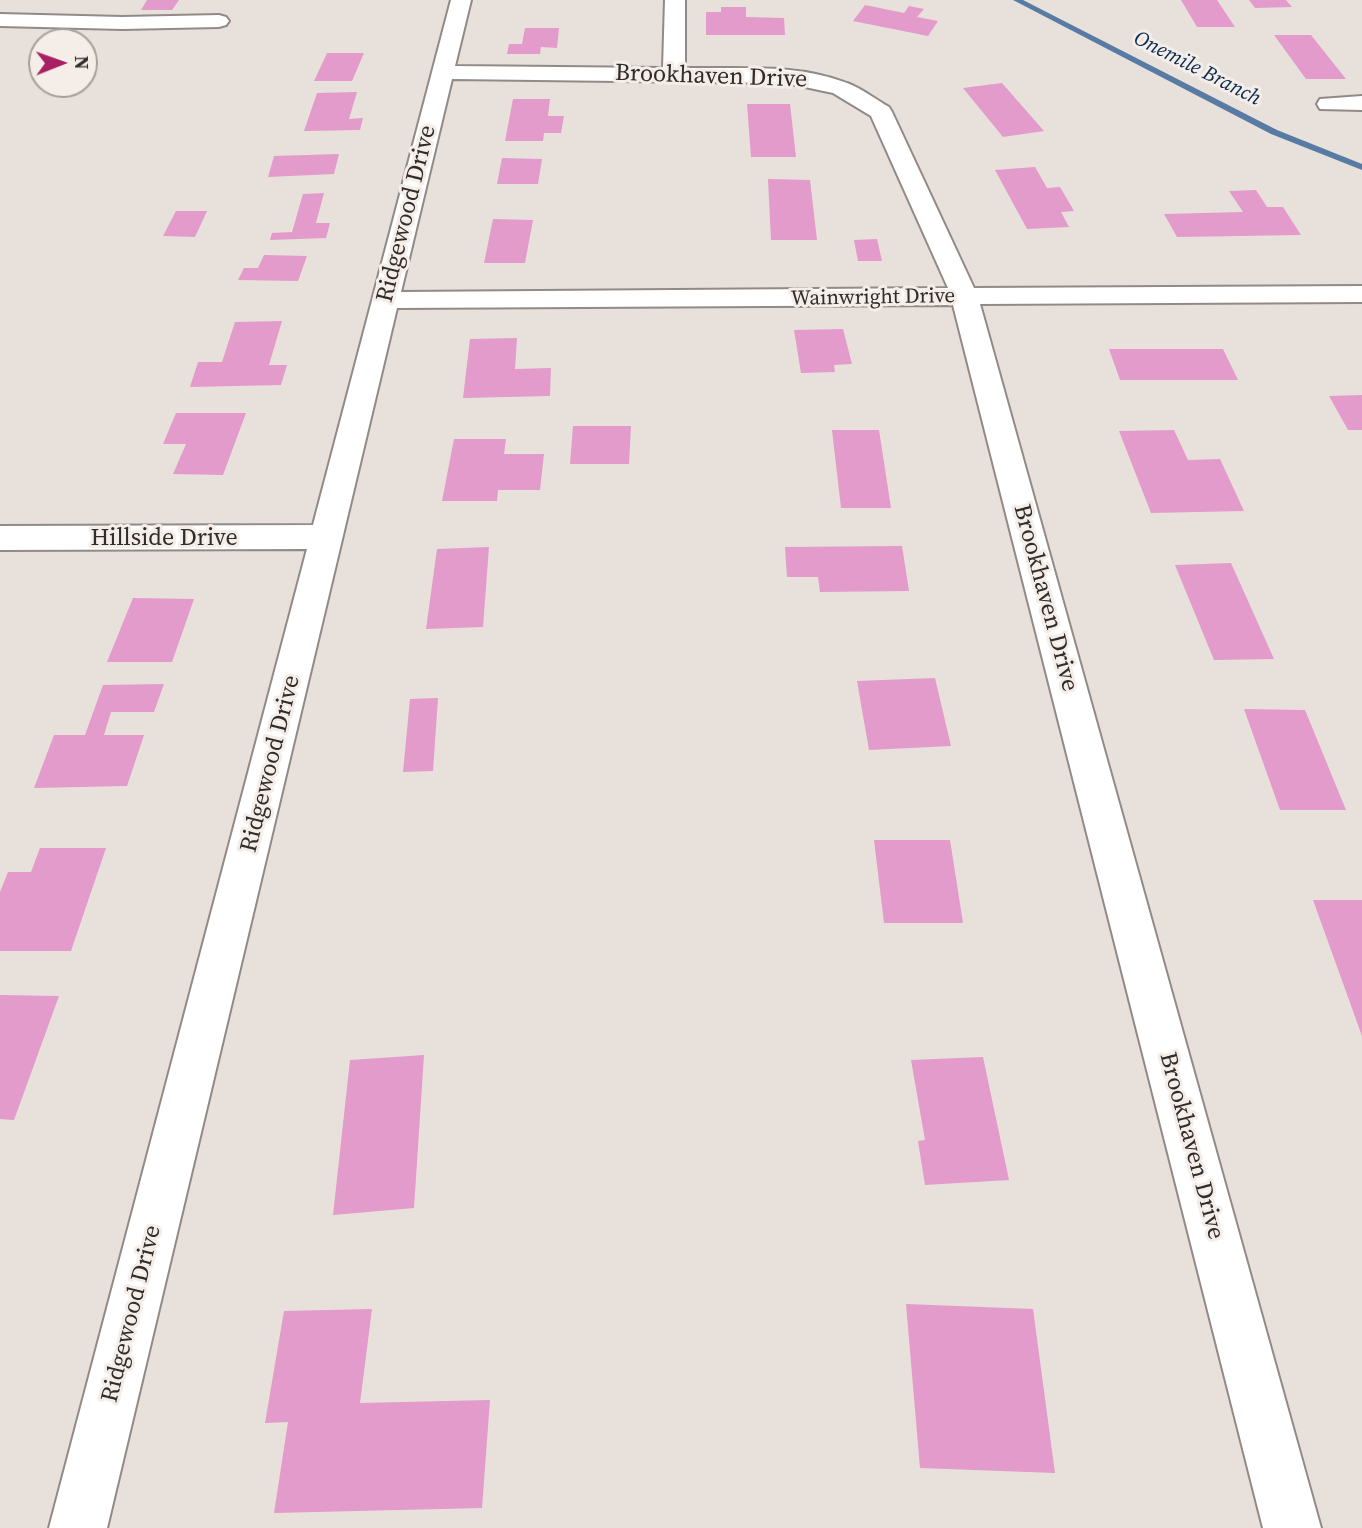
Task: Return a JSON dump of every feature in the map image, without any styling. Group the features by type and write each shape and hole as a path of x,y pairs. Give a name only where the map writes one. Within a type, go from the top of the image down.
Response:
{"street":[{"name":"Ridgewood Drive","path":"78,1528 461,0"},
{"path":"674,74 675,0"},
{"path":"0,20 122,23 219,21"},
{"name":"Brookhaven Drive","path":"442,72 786,76 819,81 841,88 881,112 965,297 977,351 1009,462 1292,1528"},
{"path":"1328,104 1362,103"},
{"name":"Wainwright Drive","path":"385,300 1362,294"},
{"name":"Hillside Drive","path":"0,538 264,539 328,536"}],"building":[{"path":"147,0 179,0 172,10 141,10"},
{"path":"1181,0 1217,0 1235,27 1197,27"},
{"path":"1249,0 1286,0 1292,7 1255,8"},
{"path":"865,5 904,13 909,6 924,9 917,17 938,21 928,36 853,21"},
{"path":"721,7 746,7 746,17 784,18 785,35 706,35 706,12 721,12"},
{"path":"525,28 559,28 557,48 541,47 540,54 507,54 509,44 522,44"},
{"path":"1274,35 1311,35 1346,79 1306,79"},
{"path":"327,53 364,53 352,81 314,81"},
{"path":"1002,83 1044,131 1003,137 963,88"},
{"path":"357,92 349,119 363,118 360,130 304,131 317,93"},
{"path":"513,99 550,99 548,116 564,116 561,133 544,133 543,141 505,141"},
{"path":"747,104 790,104 796,157 751,157"},
{"path":"339,154 334,174 268,177 274,156"},
{"path":"502,158 542,159 538,184 497,184"},
{"path":"1035,167 1047,188 1060,187 1074,211 1061,212 1069,227 1027,229 995,170"},
{"path":"768,179 810,180 817,240 771,240"},
{"path":"1256,190 1267,207 1283,207 1301,235 1177,237 1164,214 1243,212 1229,191"},
{"path":"324,193 316,223 330,223 326,238 270,240 272,233 292,232 303,194"},
{"path":"176,211 207,211 195,237 163,236"},
{"path":"493,219 533,220 525,263 484,263"},
{"path":"877,239 882,261 858,261 854,240"},
{"path":"264,255 307,256 298,281 238,280 244,268 258,268"},
{"path":"282,321 269,365 287,365 281,385 190,387 198,362 222,362 235,322"},
{"path":"843,329 852,364 834,365 835,372 801,373 794,330"},
{"path":"517,338 515,369 551,368 550,396 463,398 470,339"},
{"path":"1109,349 1223,349 1238,380 1120,380"},
{"path":"1362,395 1362,430 1348,430 1329,396"},
{"path":"176,413 246,413 223,475 173,474 186,444 163,444"},
{"path":"573,426 631,426 629,464 570,464"},
{"path":"832,430 879,430 891,508 841,508"},
{"path":"1174,430 1188,460 1220,459 1244,511 1151,513 1119,431"},
{"path":"454,439 506,439 504,454 544,454 540,490 498,490 497,501 442,501"},
{"path":"902,546 909,591 820,592 818,577 787,577 785,547"},
{"path":"489,547 483,627 426,629 437,549"},
{"path":"1231,563 1274,659 1214,660 1175,565"},
{"path":"133,598 194,599 172,662 107,662"},
{"path":"935,678 951,746 869,750 857,681"},
{"path":"164,684 154,712 111,712 104,735 144,735 127,786 34,788 54,735 85,735 103,685"},
{"path":"438,698 433,771 403,772 410,699"},
{"path":"1244,709 1305,710 1346,810 1280,810"},
{"path":"874,840 950,840 963,923 884,923"},
{"path":"40,848 106,848 71,951 0,951 0,892 8,872 31,872"},
{"path":"1313,900 1362,900 1362,1036"},
{"path":"0,995 59,996 14,1120 0,1119"},
{"path":"424,1055 414,1208 333,1215 350,1060"},
{"path":"983,1057 1009,1180 925,1185 918,1141 925,1140 911,1060"},
{"path":"906,1304 1033,1309 1055,1473 920,1468"},
{"path":"372,1309 360,1403 490,1400 482,1508 274,1513 288,1422 265,1423 284,1311"}],"waterway":[{"name":"Onemile Branch","path":"1017,0 1274,132 1362,167"}]}
